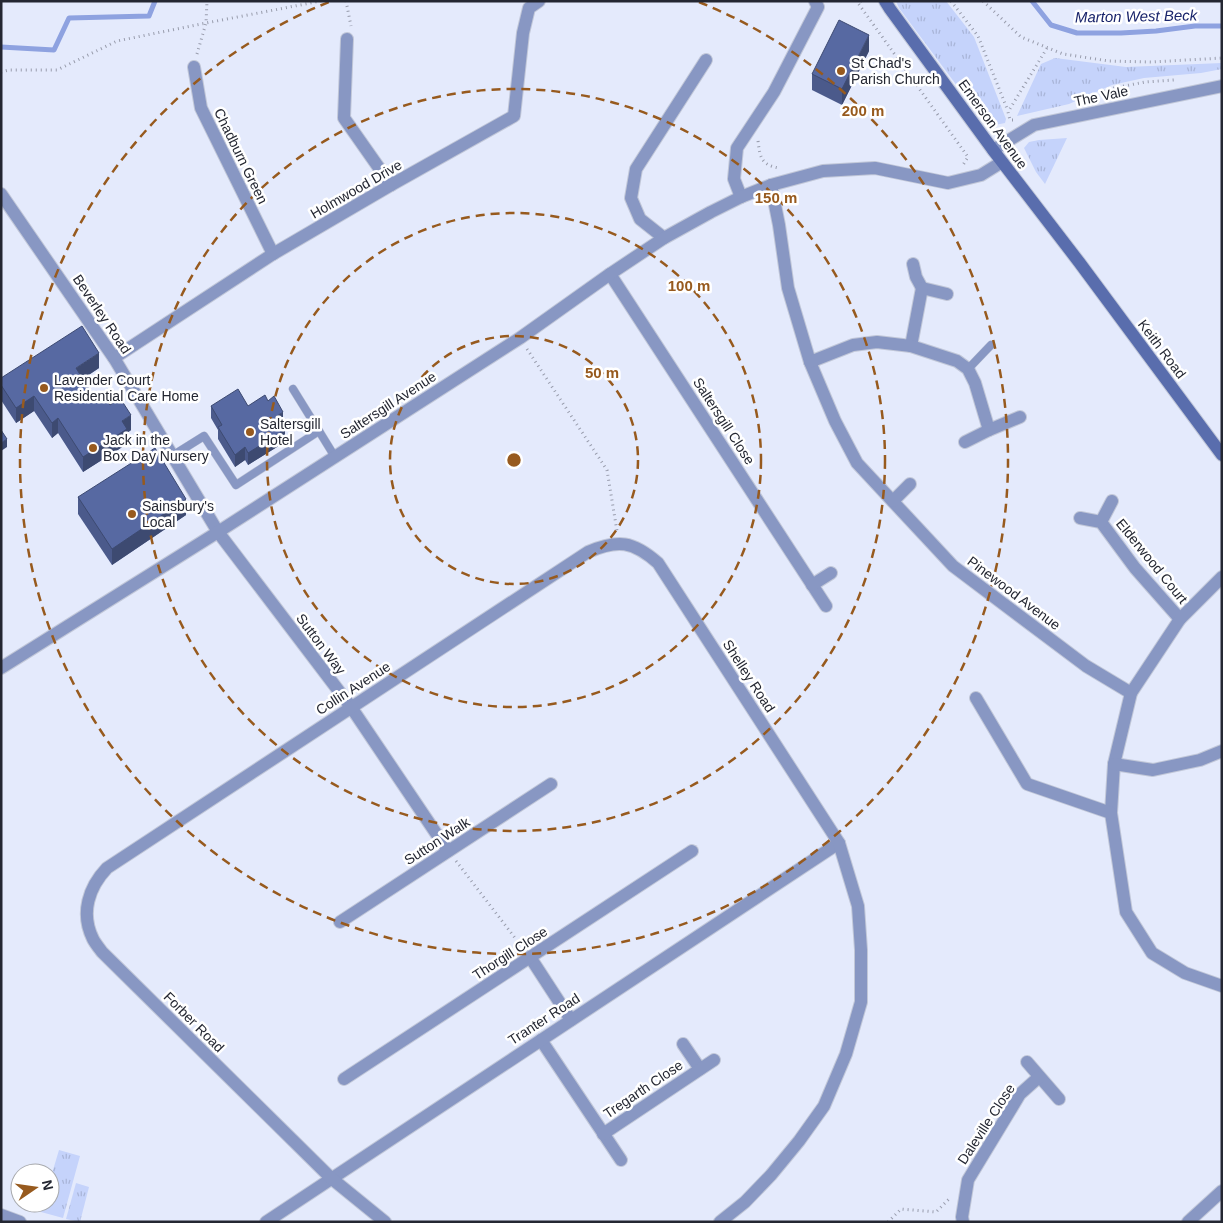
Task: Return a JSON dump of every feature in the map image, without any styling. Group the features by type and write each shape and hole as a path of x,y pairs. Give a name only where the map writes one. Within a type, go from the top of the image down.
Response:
{"street":[{"name":"Holmwood Drive","path":"114,358 273,254 390,185 514,116 523,32 529,8 539,1"},
{"name":"Emerson Avenue","path":"885,1 993,150 1079,262"},
{"path":"741,197 734,178 737,148 774,92 816,4"},
{"path":"347,39 344,118 390,185"},
{"path":"664,238 640,219 630,198 636,169 706,60"},
{"name":"Chadburn Green","path":"194,67 201,108 273,254"},
{"name":"The Vale","path":"993,150 1034,125 1222,86"},
{"name":"Saltersgill Avenue","path":"1,668 218,532 520,338 664,238 741,197 771,185 823,171 876,168 948,183 981,175 1002,162"},
{"name":"Pinewood Avenue","path":"771,185 788,288 810,362 835,421 858,463 953,566 1086,666 1131,693"},
{"name":"Beverley Road","path":"1,194 88,328 114,358 218,532"},
{"name":"Keith Road","path":"1079,262 1222,455"},
{"path":"911,346 922,288 916,277 913,264"},
{"name":"Saltersgill Close","path":"610,274 826,606"},
{"path":"922,288 948,294"},
{"path":"810,362 853,345 877,342 911,346 957,361 968,369 989,430"},
{"path":"965,442 1020,417"},
{"path":"893,501 910,484"},
{"name":"Elderwood Court","path":"1101,522 1112,501"},
{"name":"Elderwood Court","path":"1080,518 1101,522 1134,568 1180,619"},
{"name":"Sutton Way","path":"218,532 351,707 448,851"},
{"name":"Collin Avenue","path":"108,868 588,552 604,546 620,544"},
{"name":"Shelley Road","path":"620,544 633,546 647,553 658,563 839,843 858,906 861,950 861,1002 846,1054 824,1106 771,1175 745,1202 720,1222"},
{"path":"812,585 831,572"},
{"path":"1221,985 1185,973 1152,952 1126,912 1111,814 1114,764 1131,693 1180,619 1222,577"},
{"path":"976,698 1027,784 1111,814"},
{"path":"1114,764 1153,770 1200,760 1222,751"},
{"name":"Sutton Walk","path":"340,922 551,784"},
{"name":"Tranter Road","path":"266,1222 839,843"},
{"name":"Thorgill Close","path":"344,1079 692,851"},
{"name":"Forber Road","path":"108,868 99,877 91,891 87,906 88,923 93,938 102,952 331,1178 385,1222"},
{"path":"530,957 571,1020"},
{"name":"Tregarth Close","path":"541,1040 621,1160"},
{"name":"Tregarth Close","path":"683,1044 700,1069"},
{"name":"Tregarth Close","path":"603,1134 714,1060"},
{"path":"1027,1062 1059,1099"},
{"name":"Daleville Close","path":"963,1222 962,1217 968,1180 1020,1094 1039,1077"},
{"path":"1188,1222 1222,1191"},
{"path":"1,1215 20,1222"}],"lane":[{"path":"968,369 992,345"},
{"path":"293,389 335,457"},
{"path":"172,456 204,436 236,485 319,431"}],"path":[{"path":"194,67 206,23 207,1"},
{"path":"1,72 9,70 57,70 117,41 321,1"},
{"path":"346,1 351,24 347,39"},
{"path":"861,1 858,3 968,157 961,168"},
{"path":"951,1 978,36 1010,120"},
{"path":"983,1 1021,37 1063,54 1109,60 1151,62 1222,58"},
{"path":"1008,112 1046,48"},
{"path":"758,140 760,156 770,166 786,169"},
{"path":"520,338 606,470 620,544"},
{"path":"448,851 530,957"},
{"path":"888,1222 901,1209 936,1212 968,1180"}],"green space":[{"path":"896,1 946,1 974,37 1006,119 1005,123 995,125 981,118 899,8"},
{"path":"1055,58 1126,67 1222,63 1222,69 1201,73 1144,78 1112,85 1069,104 1017,116 1041,64"},
{"path":"1067,138 1045,184 1036,172 1024,148 1029,142"},
{"path":"59,1150 80,1156 63,1218 45,1213 60,1213 60,1163 55,1163"},
{"path":"76,1183 89,1187 80,1222 66,1219"}],"building":[{"name":"St Chad's Parish Church","path":"839,20 869,35 842,89 812,74"},
{"path":"82,326 99,353 76,368 97,402 104,397 110,405 120,398 131,415 122,421 127,429 83,457 58,418 52,423 34,396 16,408 1,385 1,378"},
{"name":"Saltersgill Hotel","path":"238,389 248,406 265,395 268,401 274,396 283,412 277,416 285,430 248,453 245,447 235,455 218,427 222,425 211,406"},
{"path":"1,430 7,439 1,443"},
{"name":"Sainsbury's Local","path":"155,448 186,499 112,549 78,497"}],"waterway":[{"name":"Marton West Beck","path":"1,47 54,50 69,18 149,16 155,1"},
{"name":"Marton West Beck","path":"1032,1 1051,25 1077,33 1121,33 1195,26 1222,26"}],"place":[{"name":"St Chad's Parish Church","path":"841,71"},
{"name":"Lavender Court Residential Care Home","path":"44,388"},
{"name":"Saltersgill Hotel","path":"250,432"},
{"name":"Jack in the Box Day Nursery","path":"93,448"},
{"name":"Sainsbury's Local","path":"132,514"}]}
